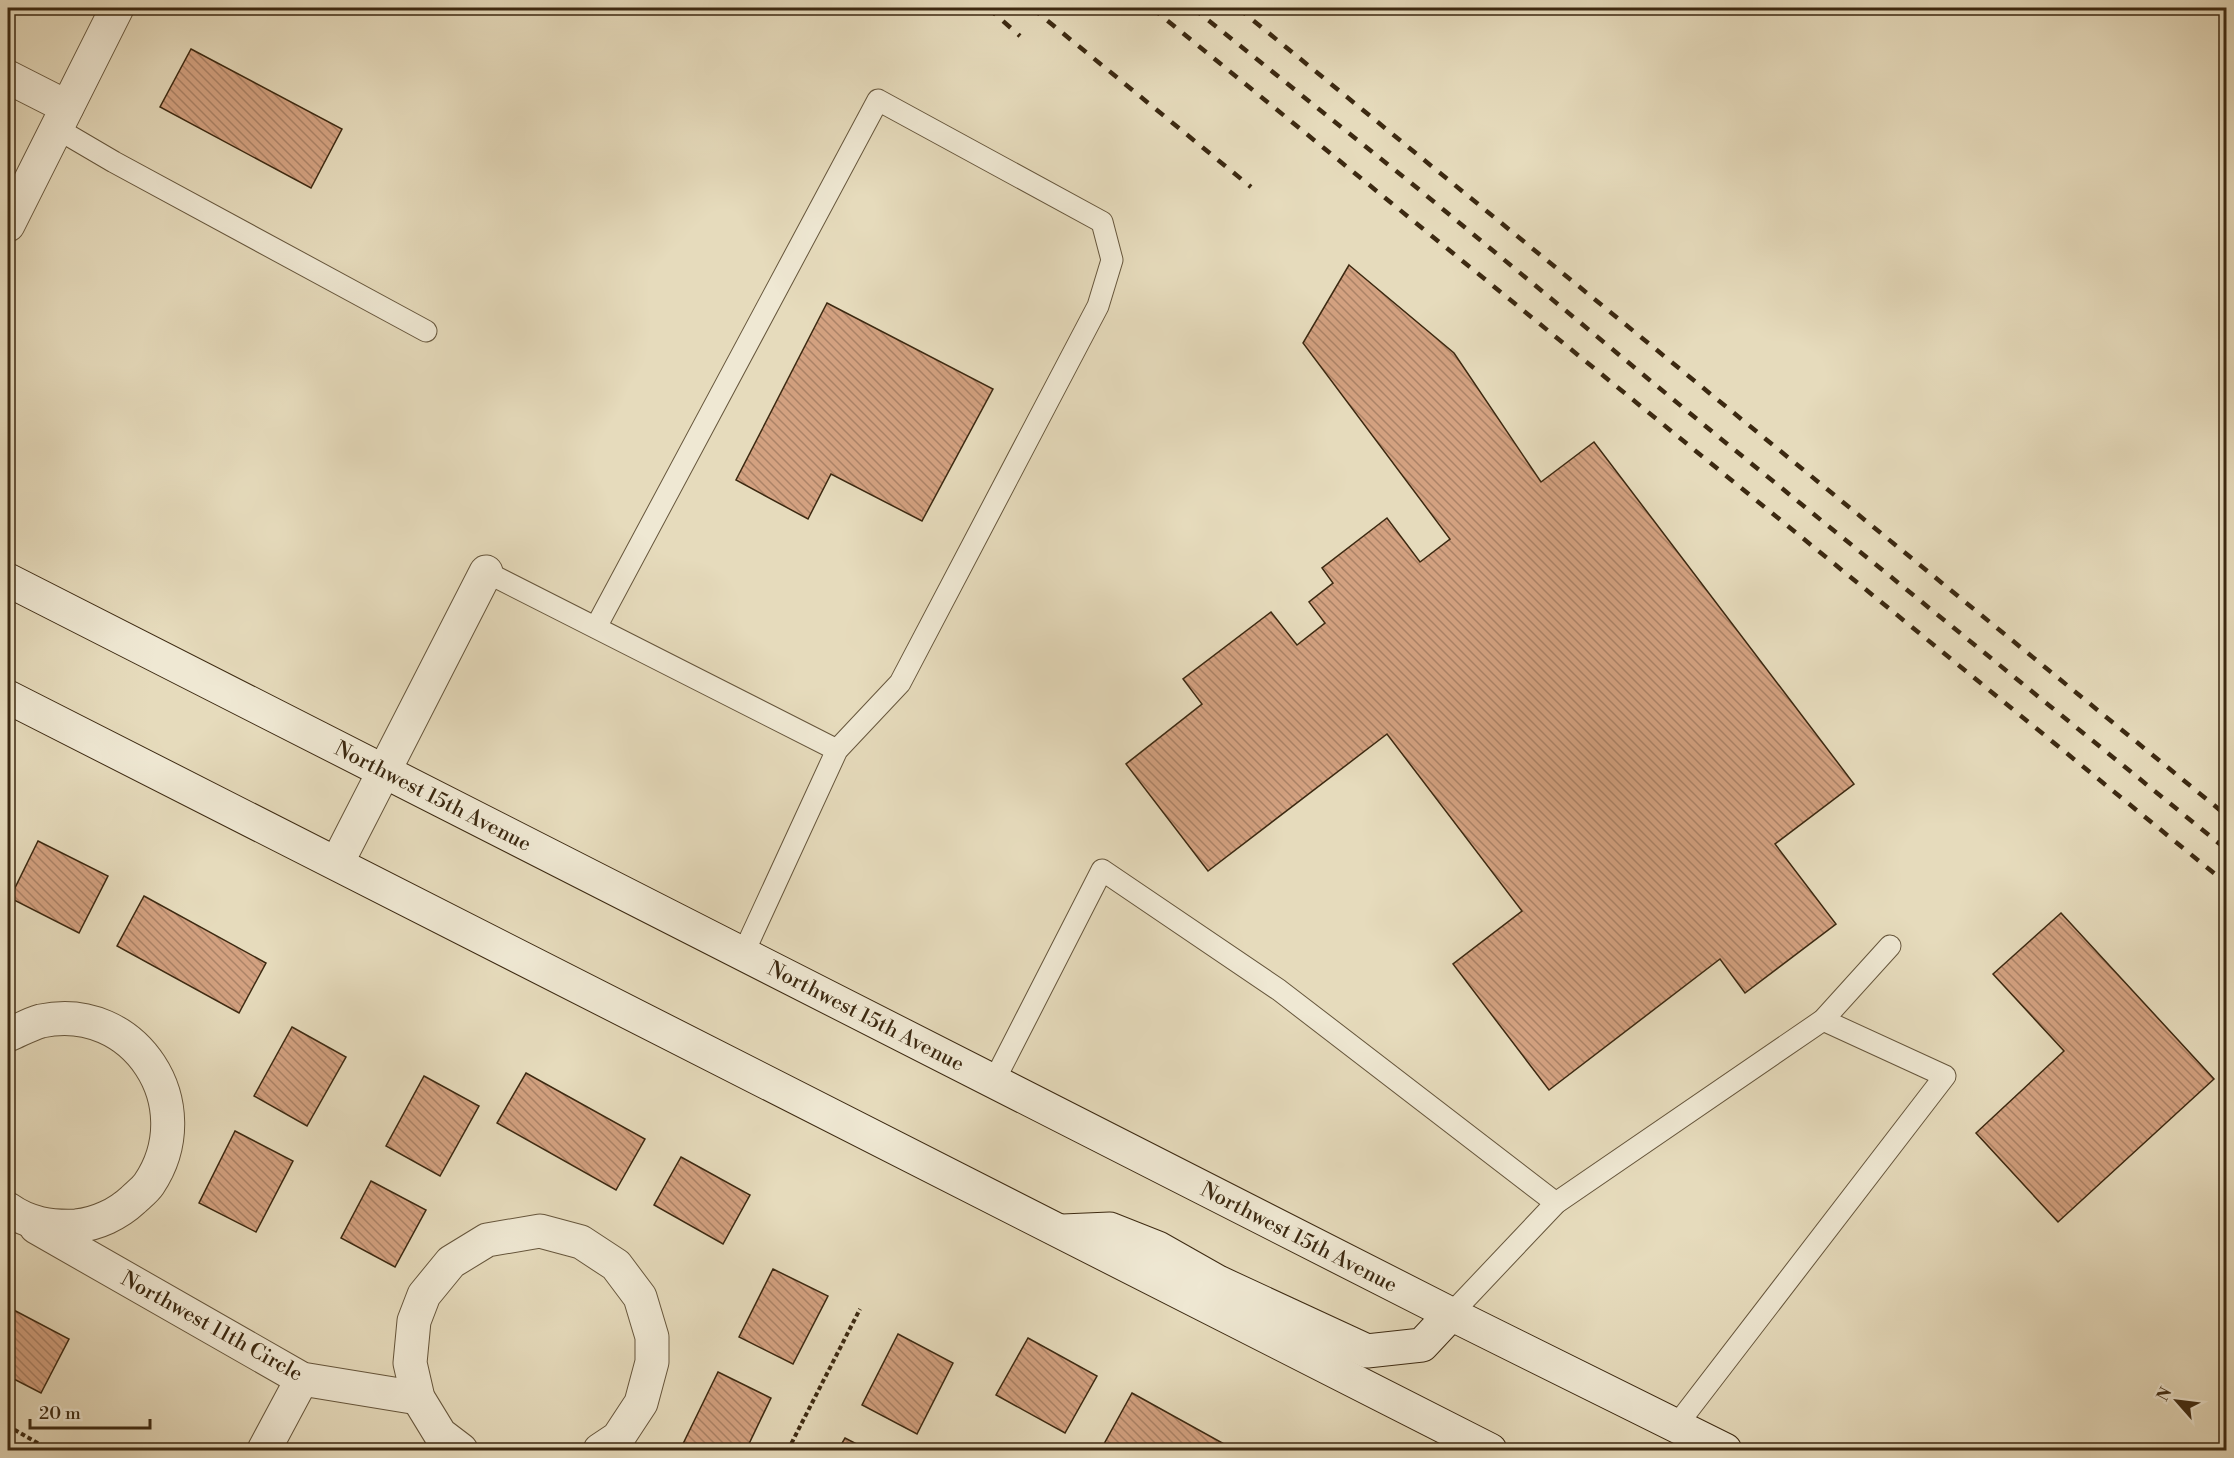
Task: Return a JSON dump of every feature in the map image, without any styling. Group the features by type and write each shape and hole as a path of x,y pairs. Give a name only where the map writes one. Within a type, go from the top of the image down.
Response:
{"street":[{"path":"8,225 117,8"},
{"path":"8,77 61,118"},
{"path":"337,863 486,572"},
{"name":"Northwest 15th Avenue","path":"8,580 1451,1314 1725,1450"},
{"path":"8,697 1490,1450"},
{"name":"Northwest 11th Circle","path":"8,1035 40,1021 76,1019 112,1029 140,1050 160,1080 168,1115 165,1151 149,1184 123,1210 90,1225 53,1227 13,1213"},
{"name":"Northwest 11th Circle","path":"13,1213 302,1378 418,1398"},
{"path":"1061,1232 1110,1229 1158,1248 1218,1282 1367,1351 1422,1346 1451,1314"},
{"path":"461,1450 440,1434 418,1398 410,1363 414,1321 424,1295 451,1262 487,1239 540,1231 581,1242 616,1266 640,1297 652,1337 652,1362 642,1403 618,1438 600,1450"},
{"path":"264,1450 302,1378"}],"lane":[{"path":"596,627 879,100 1102,222 1112,260 1098,306 900,683 837,750 743,954"},
{"path":"61,118 114,162 426,331"},
{"path":"486,572 837,750"},
{"path":"994,1082 1102,870 1279,990 1556,1203"},
{"path":"1451,1314 1556,1203 1823,1020 1890,946"},
{"path":"1676,1426 1945,1076 1823,1020"}],"path":[{"path":"788,1450 860,1309"},
{"path":"8,1426 50,1450"}],"building":[{"path":"191,49 342,129 311,188 160,107"},
{"path":"1349,265 1454,353 1541,482 1594,442 1854,784 1775,844 1836,924 1745,993 1720,959 1549,1090 1453,964 1522,911 1387,734 1208,871 1126,764 1202,704 1183,679 1271,612 1297,645 1325,623 1309,602 1333,583 1322,568 1387,518 1420,562 1450,539 1303,343"},
{"path":"827,303 993,389 922,521 831,474 808,519 736,480"},
{"path":"38,841 108,876 79,933 10,898"},
{"path":"144,896 266,963 239,1013 117,946"},
{"path":"2061,913 2214,1079 2058,1222 1976,1133 2064,1051 1993,974"},
{"path":"292,1027 346,1057 307,1126 254,1096"},
{"path":"526,1073 645,1139 616,1190 497,1123"},
{"path":"424,1076 479,1106 440,1176 386,1146"},
{"path":"235,1131 293,1161 256,1232 199,1203"},
{"path":"681,1157 750,1195 723,1244 654,1205"},
{"path":"371,1181 426,1210 395,1267 341,1238"},
{"path":"773,1269 828,1296 793,1364 739,1337"},
{"path":"8,1307 69,1339 41,1393 8,1376"},
{"path":"898,1334 953,1363 917,1434 862,1405"},
{"path":"1028,1338 1097,1376 1065,1433 996,1395"},
{"path":"718,1372 771,1398 746,1450 680,1450"},
{"path":"1132,1393 1235,1450 1116,1450 1104,1444"},
{"path":"845,1438 868,1450 838,1450"}],"railway":[{"path":"988,8 1020,36"},
{"path":"1032,8 1251,187"},
{"path":"1152,8 2226,883"},
{"path":"1193,8 1416,187 1715,434 2226,849"},
{"path":"1238,8 2226,815"}]}
